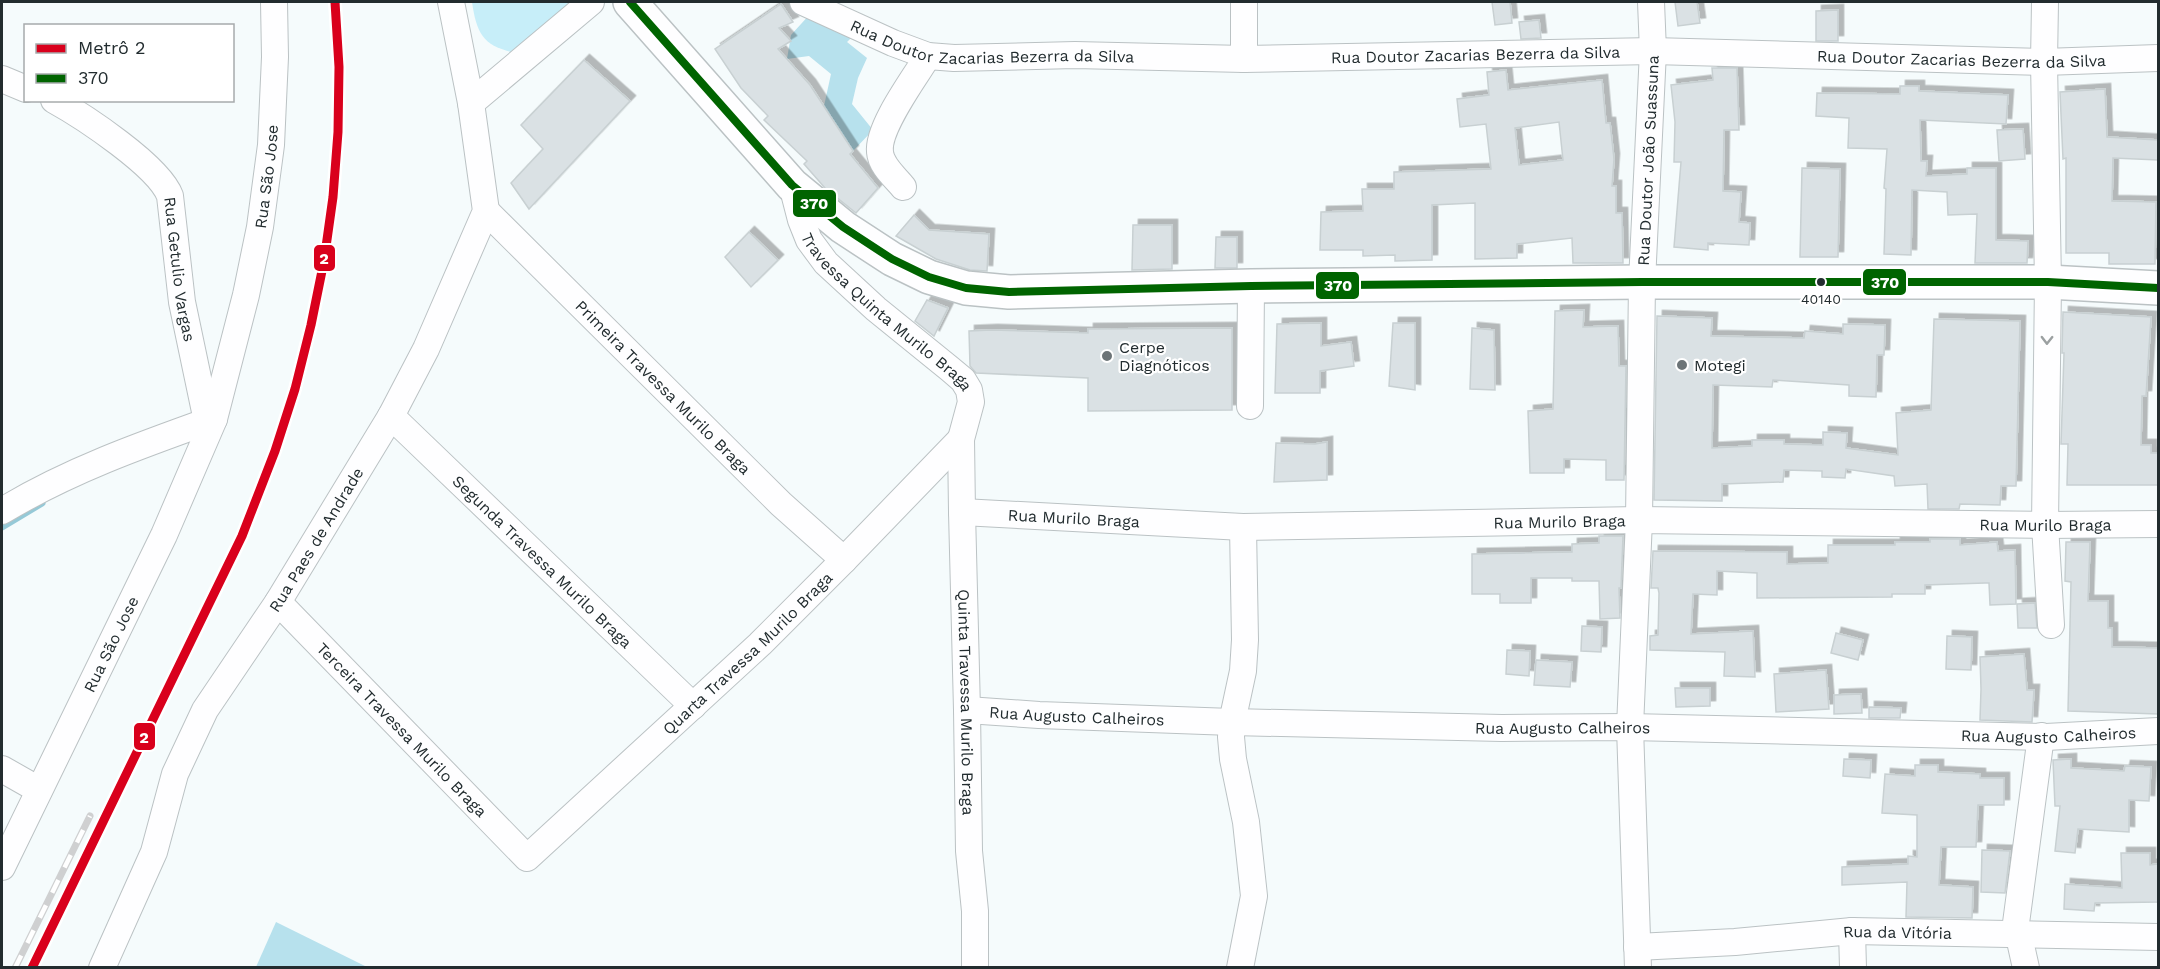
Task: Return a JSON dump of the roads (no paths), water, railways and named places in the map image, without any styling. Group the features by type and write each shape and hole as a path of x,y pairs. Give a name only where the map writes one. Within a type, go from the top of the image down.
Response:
{"main road":[{"path":"630,2 792,185 843,227 892,259 929,277 966,288 1009,292 1251,286 1642,282 2048,282 2158,288"}],"street":[{"name":"Rua São Jose","path":"2,867 164,535 210,420 246,295 265,192 271,145 274,2"},
{"path":"451,2 471,103 486,211"},
{"path":"471,103 591,2"},
{"name":"Rua Doutor Zacarias Bezerra da Silva","path":"803,2 893,43 928,56 1075,55 1244,59 1653,51 2044,62 2158,58"},
{"path":"1244,2 1244,59"},
{"name":"Rua Doutor João Suassuna","path":"1638,957 1630,727 1639,520 1642,282 1653,51 1651,2"},
{"path":"2045,2 2048,282 2045,525 2051,625"},
{"path":"903,187 885,166 880,152 883,133 928,56"},
{"path":"2,79 24,87"},
{"name":"Rua Getulio Vargas","path":"57,102 99,128 151,170 166,186 170,196 182,302 210,420"},
{"name":"Travessa Quinta Murilo Braga","path":"792,185 809,240 826,263 876,309 963,380 969,390 971,402 961,439"},
{"name":"Rua Paes de Andrade","path":"102,968 154,852 176,774 205,710 278,602 391,416 426,349 486,211"},
{"name":"Primeira Travessa Murilo Braga","path":"486,211 781,504 844,560"},
{"path":"1250,406 1251,286"},
{"name":"Segunda Travessa Murilo Braga","path":"391,416 693,706"},
{"path":"2,512 22,499 95,463 210,420"},
{"name":"Quinta Travessa Murilo Braga","path":"961,439 969,851 975,911 975,968"},
{"name":"Quarta Travessa Murilo Braga","path":"527,858 693,706 844,560 961,439"},
{"name":"Rua Murilo Braga","path":"962,512 1243,527 1639,520 2045,525 2158,524"},
{"path":"1240,968 1254,896 1246,822 1233,759 1232,722 1243,671 1245,639 1243,527"},
{"name":"Terceira Travessa Murilo Braga","path":"278,602 527,858"},
{"name":"Rua Augusto Calheiros","path":"967,710 1232,722 1502,728 1630,727 2041,736 2158,731"},
{"path":"2026,968 2016,923 2041,736"},
{"path":"2,769 39,790"},
{"path":"1852,931 1853,968"},
{"name":"Rua da Vitória","path":"1638,957 1735,942 1852,931 2158,938"}],"waterway":[{"path":"2,527 42,503"}],"railway":[{"path":"15,968 90,816"}],"metro line":[{"name":"2","path":"32,968 242,536 275,451 295,389 324,261 333,197 338,132 339,67 335,2"}],"place":[{"name":"40140","path":"1821,282"},
{"name":"Cerpe Diagnóticos","path":"1107,356"},
{"name":"Motegi","path":"1682,365"}]}
